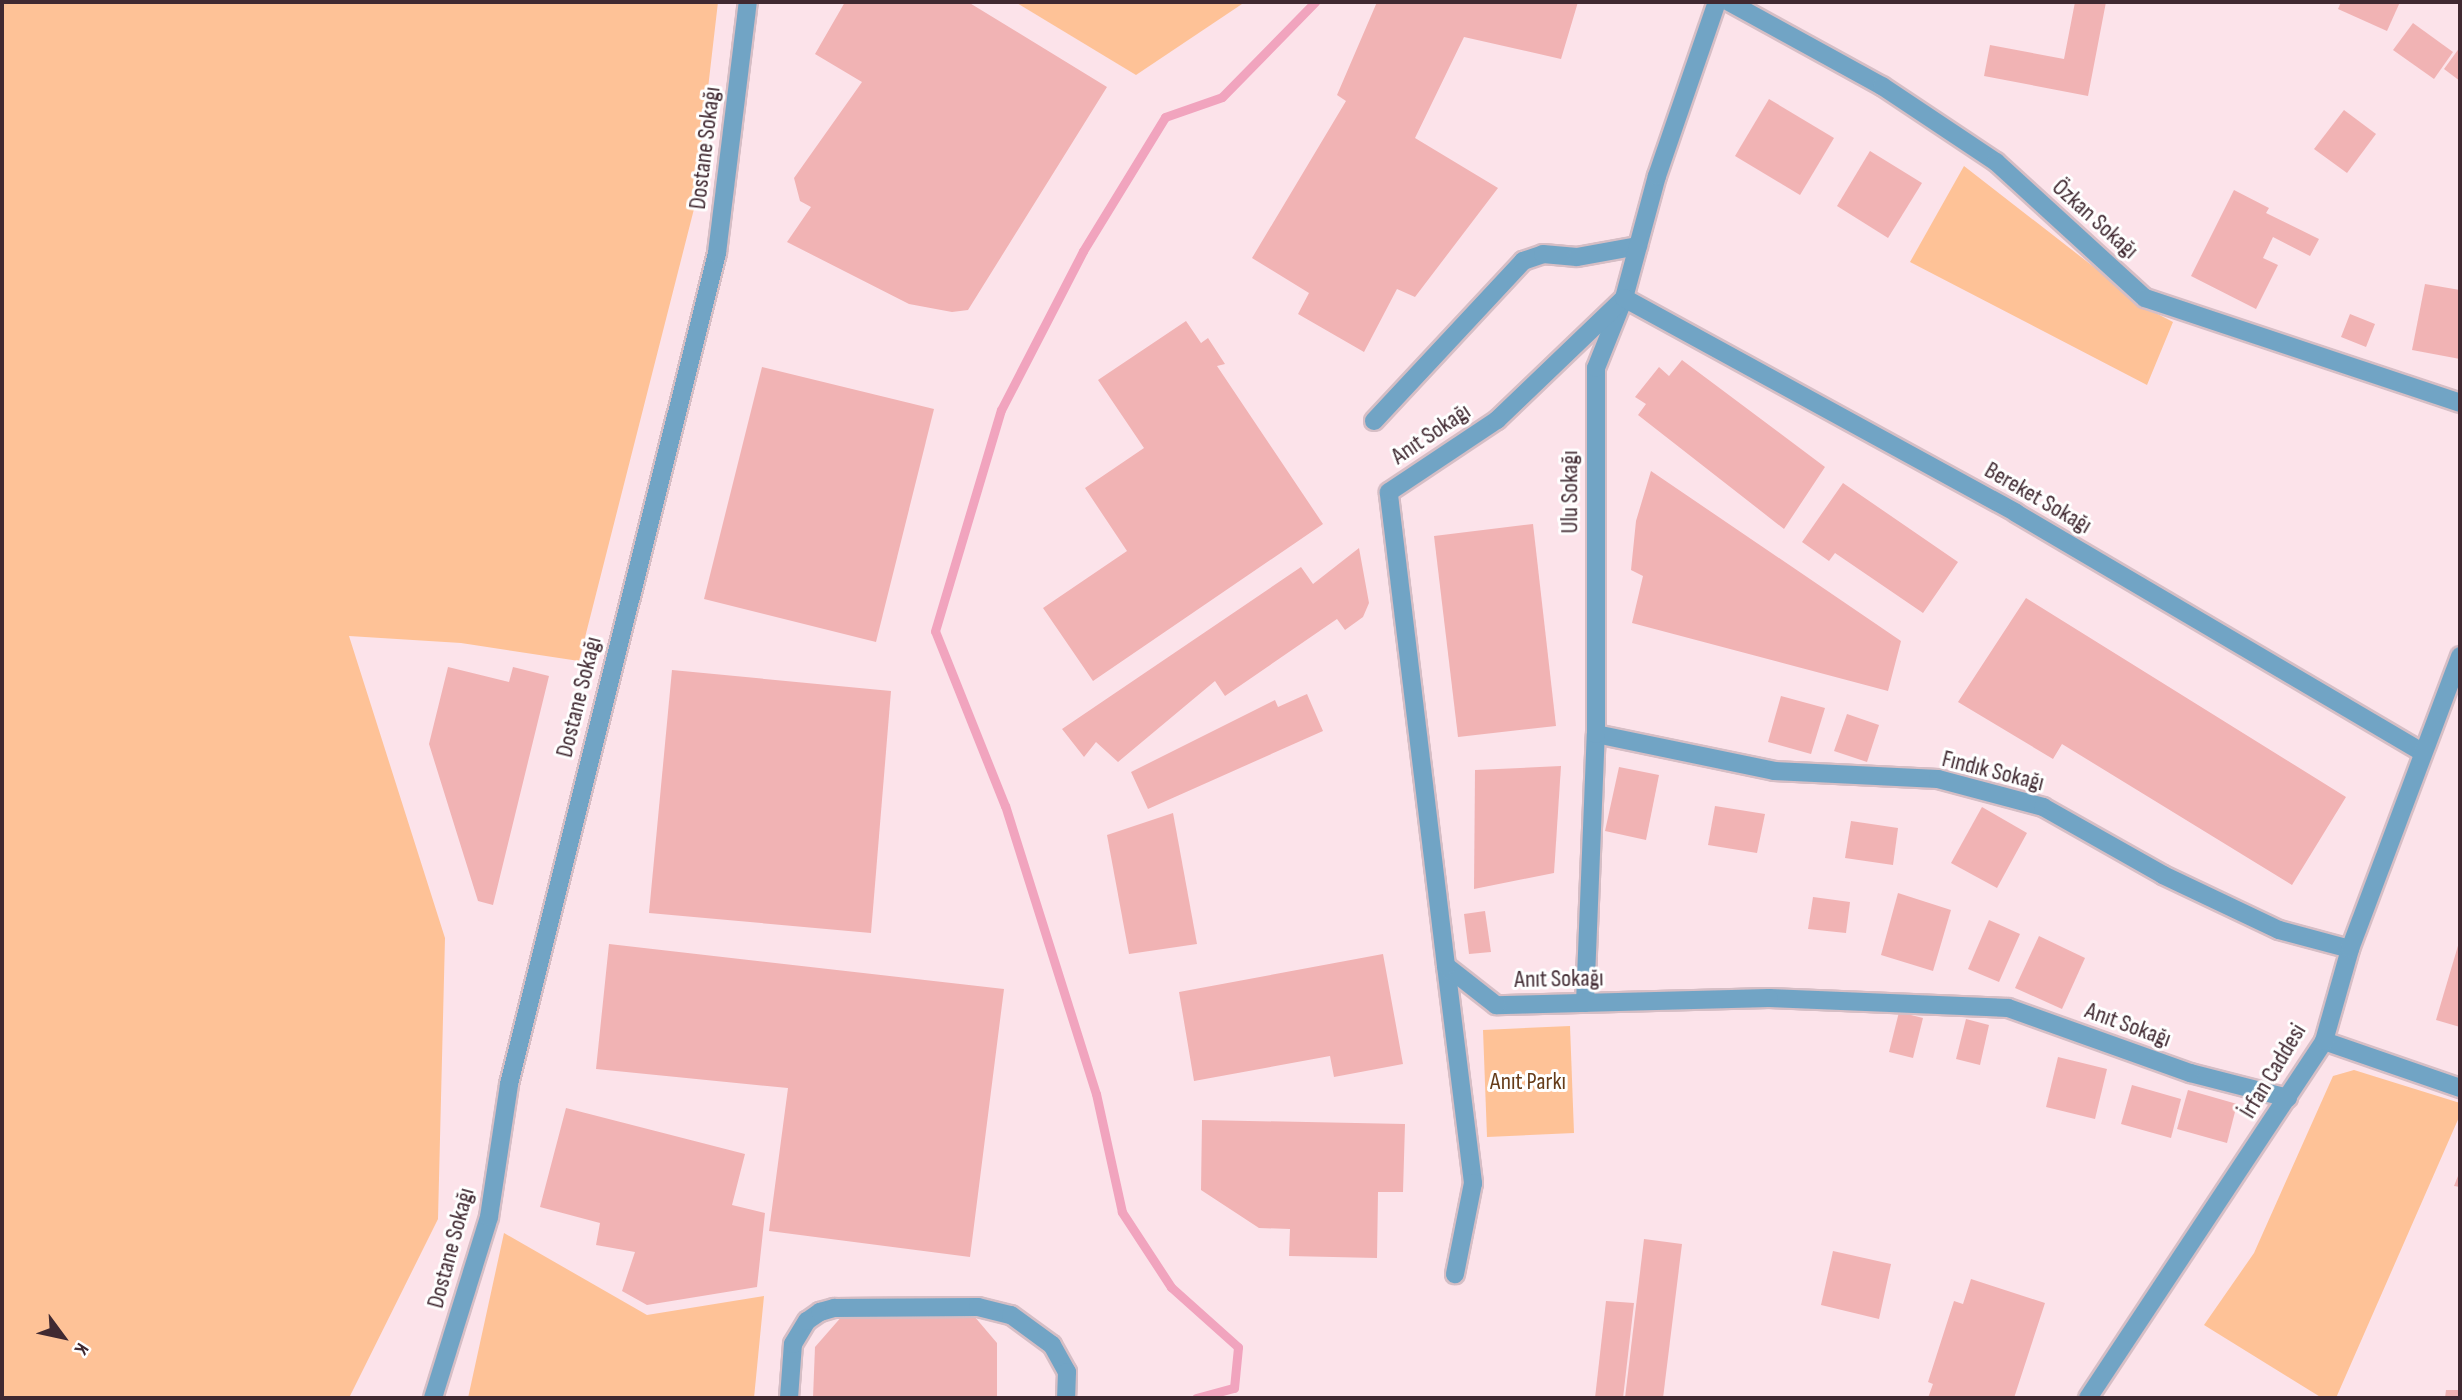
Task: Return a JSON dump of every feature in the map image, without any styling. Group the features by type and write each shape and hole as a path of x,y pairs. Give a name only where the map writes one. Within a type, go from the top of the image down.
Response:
{"street":[{"name":"Dostane Sokağı","path":"433,1398 489,1217 509,1084 717,253 748,2"},
{"name":"Ulu Sokağı","path":"1585,1003 1596,734 1595,368 1624,298 1657,176 1717,2"},
{"name":"Özkan Sokağı","path":"1729,2 1882,86 1996,162 2145,298 2460,403"},
{"path":"1374,421 1522,261 1543,254 1577,257 1638,246"},
{"name":"Bereket Sokağı","path":"1624,298 2016,513 2422,751"},
{"name":"Anıt Sokağı","path":"1624,298 1497,420 1389,492 1446,966 1496,1005 1769,998 2008,1008 2190,1073 2288,1098"},
{"name":"İrfan Caddesi","path":"2088,1398 2324,1041 2350,948 2460,656"},
{"name":"Fındık Sokağı","path":"1596,734 1774,771 1938,779 2043,807 2163,875 2279,930 2350,948"},
{"path":"1446,966 1472,1183 1455,1273"},
{"path":"2324,1041 2460,1088"},
{"path":"789,1398 793,1344 807,1321 820,1312 834,1308 978,1307 1011,1315 1052,1345 1067,1372 1066,1398"}],"green space":[{"path":"2,2 718,2 694,209 579,661 461,643 349,636 445,938 438,1219 349,1398 2,1398"},
{"path":"1015,2 1245,2 1136,75"},
{"path":"1964,166 2148,309 2173,322 2147,385 1910,262"},
{"name":"Anıt Parkı","path":"1570,1026 1574,1133 1487,1137 1483,1030"},
{"path":"2354,1070 2460,1103 2460,1115 2336,1398 2322,1398 2204,1325 2254,1253 2333,1076"},
{"path":"504,1233 647,1315 764,1296 754,1398 468,1398"}],"building":[{"path":"845,2 968,2 1107,87 968,310 952,312 909,304 787,242 811,207 800,201 794,178 862,82 815,54"},
{"path":"1377,2 1578,2 1561,59 1464,37 1415,138 1498,188 1415,297 1397,289 1364,352 1298,314 1309,293 1252,258 1346,101 1337,95"},
{"path":"2075,2 2106,2 2088,96 1984,76 1990,45 2064,59"},
{"path":"2341,2 2400,2 2387,31 2338,9"},
{"path":"2413,23 2453,52 2434,79 2393,50"},
{"path":"2460,47 2460,81 2444,69"},
{"path":"1769,99 1834,138 1800,195 1735,156"},
{"path":"2344,110 2376,134 2347,173 2314,149"},
{"path":"1870,151 1922,183 1888,238 1837,206"},
{"path":"2234,190 2269,208 2266,213 2319,239 2310,256 2273,237 2263,258 2278,265 2256,309 2191,276"},
{"path":"2425,284 2460,290 2460,359 2412,350"},
{"path":"2350,314 2375,324 2366,347 2341,337"},
{"path":"1186,321 1201,343 1208,338 1225,364 1217,366 1323,524 1093,681 1043,608 1127,551 1085,488 1144,448 1098,380"},
{"path":"1682,360 1825,467 1784,529 1638,415 1646,404 1635,397 1659,367 1669,376"},
{"path":"762,367 934,409 876,642 704,599"},
{"path":"1651,471 1901,641 1888,691 1632,623 1643,576 1631,570 1636,521"},
{"path":"1843,483 1958,562 1923,613 1835,553 1829,561 1802,542"},
{"path":"1533,524 1556,726 1458,737 1434,536"},
{"path":"1359,548 1369,603 1363,617 1345,630 1337,619 1225,696 1215,681 1118,762 1096,742 1084,757 1062,729 1301,567 1313,584"},
{"path":"2026,598 2346,797 2292,885 2062,744 2053,759 1958,702"},
{"path":"448,667 509,682 513,667 549,676 493,905 478,901 429,744"},
{"path":"672,670 891,691 871,933 649,913"},
{"path":"1307,694 1323,731 1148,809 1131,772 1275,700 1278,707"},
{"path":"1781,696 1825,708 1811,754 1768,742"},
{"path":"1847,714 1879,725 1867,762 1834,751"},
{"path":"1561,766 1554,873 1474,889 1475,770"},
{"path":"1619,767 1659,775 1646,840 1605,831"},
{"path":"1715,806 1765,814 1757,853 1708,845"},
{"path":"1982,807 2027,833 1997,888 1951,863"},
{"path":"1173,813 1197,944 1129,954 1107,835"},
{"path":"1851,821 1898,828 1893,865 1845,858"},
{"path":"1898,893 1951,910 1933,971 1881,955"},
{"path":"1813,897 1850,902 1846,933 1808,929"},
{"path":"1485,911 1491,952 1469,954 1464,914"},
{"path":"1989,920 2020,934 1999,982 1968,969"},
{"path":"2039,936 2085,958 2062,1009 2015,988"},
{"path":"2460,939 2460,1027 2436,1020"},
{"path":"609,944 1004,989 970,1257 769,1231 788,1088 596,1069"},
{"path":"1383,954 1403,1064 1334,1077 1330,1056 1194,1081 1179,992"},
{"path":"1899,1012 1923,1018 1913,1058 1889,1052"},
{"path":"1966,1019 1989,1025 1980,1065 1956,1059"},
{"path":"2058,1057 2107,1069 2095,1119 2046,1107"},
{"path":"2132,1085 2181,1099 2171,1138 2121,1124"},
{"path":"2188,1090 2237,1104 2227,1143 2177,1129"},
{"path":"566,1108 745,1154 732,1205 765,1213 757,1287 647,1305 622,1291 635,1252 596,1245 600,1223 540,1207"},
{"path":"1202,1120 1405,1124 1403,1192 1378,1192 1377,1258 1289,1256 1290,1229 1259,1228 1201,1190"},
{"path":"2460,1171 2460,1187 2454,1186"},
{"path":"1644,1239 1682,1244 1663,1398 1625,1398"},
{"path":"1833,1251 1891,1264 1879,1319 1821,1305"},
{"path":"1971,1279 2045,1303 2014,1398 1928,1398 1933,1384 1928,1382 1954,1301 1963,1304"},
{"path":"1606,1301 1634,1303 1623,1398 1595,1398"},
{"path":"843,1315 974,1316 997,1343 997,1398 813,1398 815,1347"},
{"path":"2446,1390 2460,1390 2460,1398 2445,1398"}],"waterway":[{"path":"1196,1398 1234,1388 1238,1347 1171,1287 1122,1212 1096,1094 1005,806 935,631 1001,410 1083,251 1165,117 1222,97 1315,2"}]}
